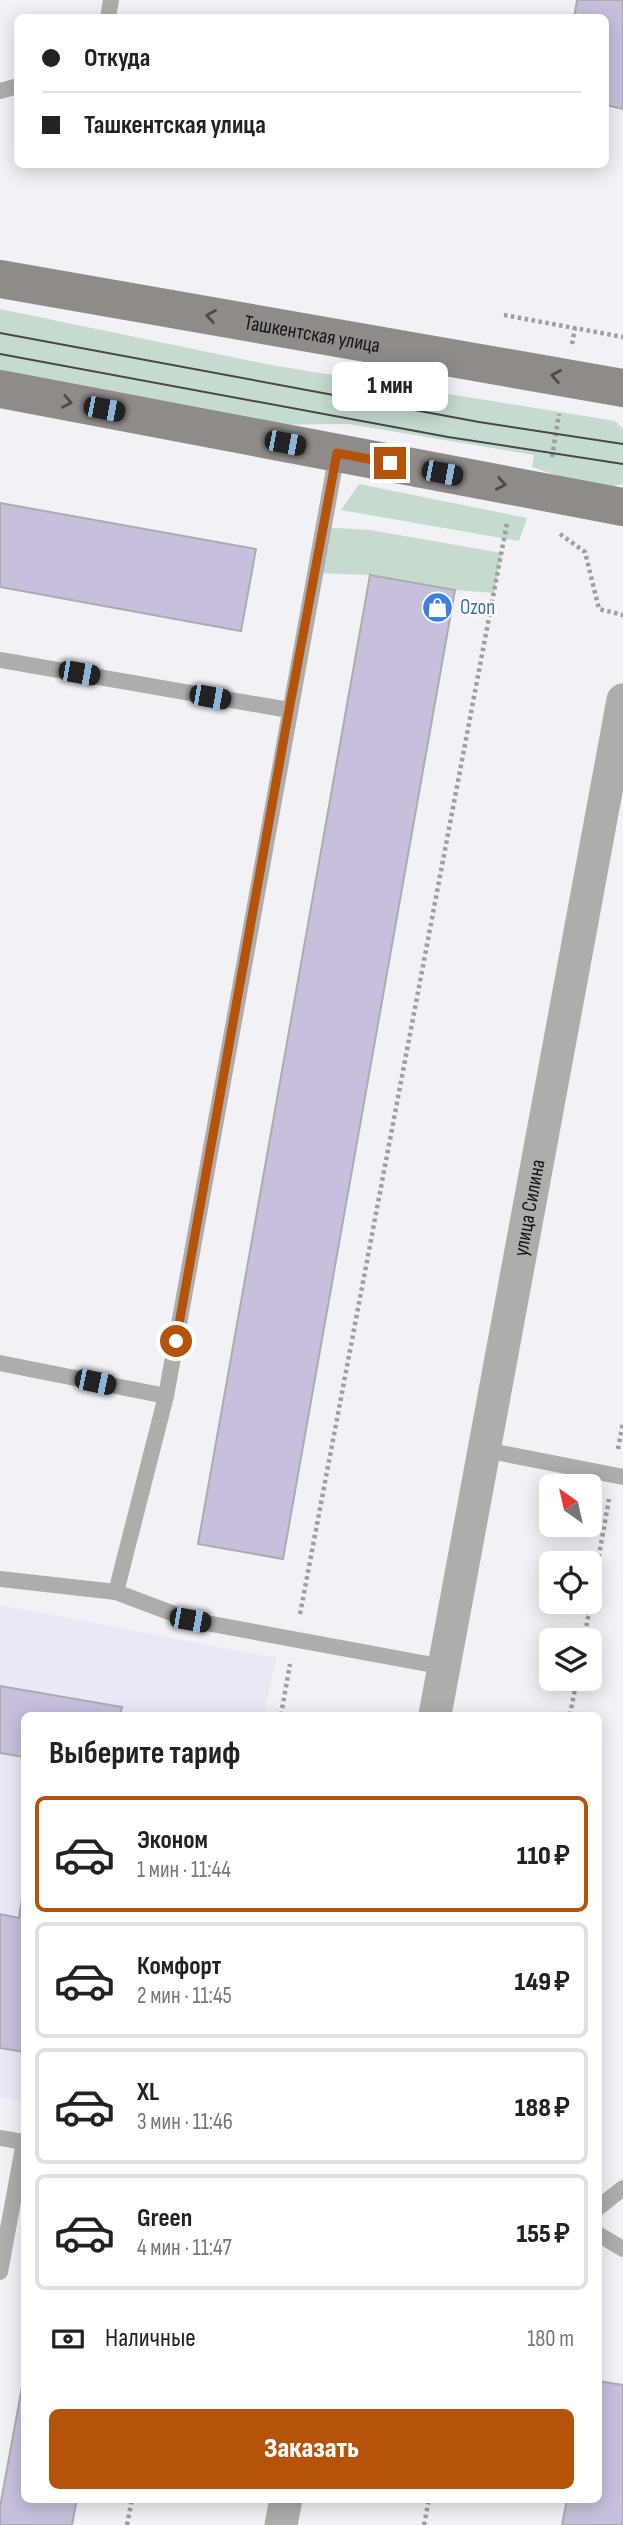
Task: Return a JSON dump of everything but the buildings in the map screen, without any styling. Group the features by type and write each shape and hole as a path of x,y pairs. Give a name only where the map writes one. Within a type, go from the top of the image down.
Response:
{"main road":[{"name":"Ташкентская улица","path":"0,279 623,388"},
{"path":"0,389 623,507"}],"street":[{"name":"улица Силина","path":"436,1712 618,762 623,700"},
{"path":"281,2525 285,2503"}],"lane":[{"path":"116,1592 166,1396 337,453"},
{"path":"0,660 289,710"},
{"path":"0,1363 166,1396"},
{"path":"485,1450 618,1476"},
{"path":"0,1579 116,1592 190,1620 444,1667"},
{"path":"0,2138 21,2142"},
{"path":"0,2272 21,2158"},
{"path":"602,2205 623,2188"},
{"path":"602,2236 623,2249"}],"path":[{"path":"504,315 623,337"},
{"path":"547,493 575,328"},
{"path":"282,1712 509,514"},
{"path":"586,1628 618,1476 623,1422"},
{"path":"571,1712 575,1691"},
{"path":"127,2525 131,2503"},
{"path":"424,2525 428,2503"}],"shaded area":[{"path":"0,1605 276,1658 265,1712 21,1712 21,2100 0,2097"}],"green space":[{"path":"0,309 271,365 615,421 623,429 623,484 597,489 532,467 534,455 349,424 255,425 0,376"},
{"path":"359,484 527,518 519,541 341,510"},
{"path":"319,527 370,530 502,553 494,593 455,590 370,575 315,573"}],"tram line":[{"path":"0,333 479,422 623,444"},
{"path":"0,354 448,437 623,464"}],"place":[{"name":"Ozon","path":"437,607"}],"route":[{"path":"176,1341 337,453 390,463"}]}
